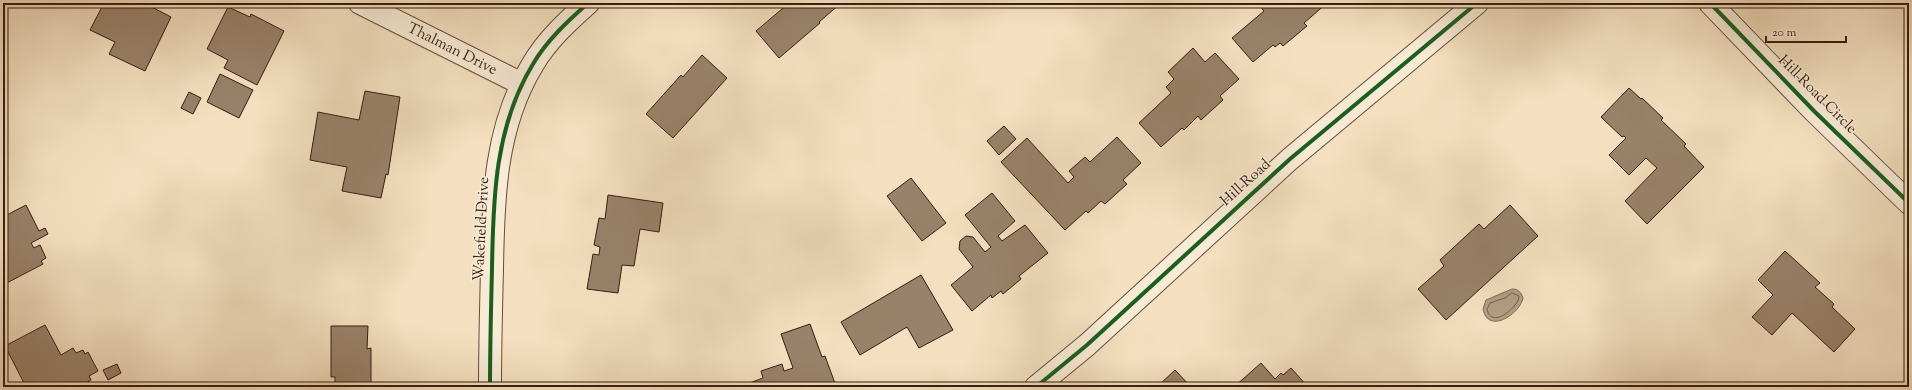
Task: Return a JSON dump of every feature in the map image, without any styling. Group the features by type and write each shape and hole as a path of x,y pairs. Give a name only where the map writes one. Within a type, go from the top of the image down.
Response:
{"street":[{"name":"Thalman Drive","path":"360,3 522,84"},
{"name":"Wakefield Drive","path":"490,387 494,191 501,148 522,84 533,64 545,47 588,3"},
{"name":"Hill Road","path":"1036,387 1058,380 1087,345 1290,160 1477,3"},
{"name":"Hill Road Circle","path":"1710,3 1814,111 1909,203"}],"water":[{"path":"1512,289 1519,291 1523,298 1521,304 1516,310 1504,319 1497,321 1486,317 1483,309 1486,300"}],"building":[{"path":"104,3 144,3 171,17 145,71 109,54 115,42 90,30"},
{"path":"789,3 840,4 779,58 756,31"},
{"path":"1262,3 1327,3 1304,23 1307,26 1283,46 1280,43 1275,47 1273,45 1253,62 1232,38 1264,11 1259,5"},
{"path":"228,7 250,17 251,14 284,31 257,85 224,68 228,60 207,49"},
{"path":"1193,48 1205,62 1215,53 1239,79 1220,96 1223,100 1201,120 1198,116 1184,130 1182,128 1161,147 1139,123 1171,93 1166,87 1174,79 1168,72"},
{"path":"702,55 727,78 673,138 646,114 681,75 683,77"},
{"path":"220,74 253,90 239,118 207,102"},
{"path":"1629,88 1663,118 1661,120 1686,144 1684,146 1704,167 1647,224 1625,201 1657,168 1646,158 1629,175 1609,155 1626,138 1624,136 1622,137 1601,117"},
{"path":"365,91 400,97 388,175 386,174 381,198 342,191 347,167 310,160 318,112 359,120"},
{"path":"189,92 201,98 193,114 181,108"},
{"path":"1004,126 1016,139 999,155 987,141"},
{"path":"1117,137 1141,163 1123,180 1127,184 1105,204 1101,201 1088,213 1086,211 1065,230 1001,162 1027,138 1068,183 1074,177 1069,171 1085,157 1090,162"},
{"path":"911,178 946,223 922,241 887,196"},
{"path":"992,193 1015,221 998,236 1002,241 1025,225 1048,253 1019,276 1021,279 1003,294 1001,291 992,298 991,295 972,311 951,285 973,267 959,249 960,241 966,236 973,237 985,252 991,247 965,215"},
{"path":"608,195 663,203 659,232 640,229 634,266 622,265 618,293 587,289 593,254 599,255 600,247 594,245 599,218 605,219"},
{"path":"26,205 39,231 45,228 48,234 31,243 34,248 40,245 46,258 41,261 43,264 3,285 3,217"},
{"path":"1510,205 1538,236 1446,320 1418,289 1444,266 1440,260 1479,224 1484,229"},
{"path":"1785,251 1820,283 1815,287 1834,304 1832,307 1855,329 1834,352 1792,313 1772,335 1752,317 1773,295 1758,280"},
{"path":"921,275 953,330 919,348 907,327 860,355 841,322"},
{"path":"810,324 822,357 825,356 836,386 739,387 763,378 761,371 782,364 784,371 793,368 781,334"},
{"path":"45,325 61,355 73,348 76,353 83,350 85,354 88,352 98,371 89,376 91,380 78,387 26,387 5,346"},
{"path":"331,326 368,326 367,349 371,348 371,387 335,387 335,377 331,377"},
{"path":"1261,363 1275,379 1281,373 1283,375 1291,368 1308,387 1234,387"},
{"path":"117,364 121,373 108,380 103,370"},
{"path":"1175,370 1191,387 1157,387"}],"cycle path":[{"path":"490,387 493,216 495,189 504,137 520,88 533,64 551,39 588,3"},
{"path":"1036,387 1087,345 1290,159 1477,3"},
{"path":"1710,3 1814,111 1909,203"}]}
